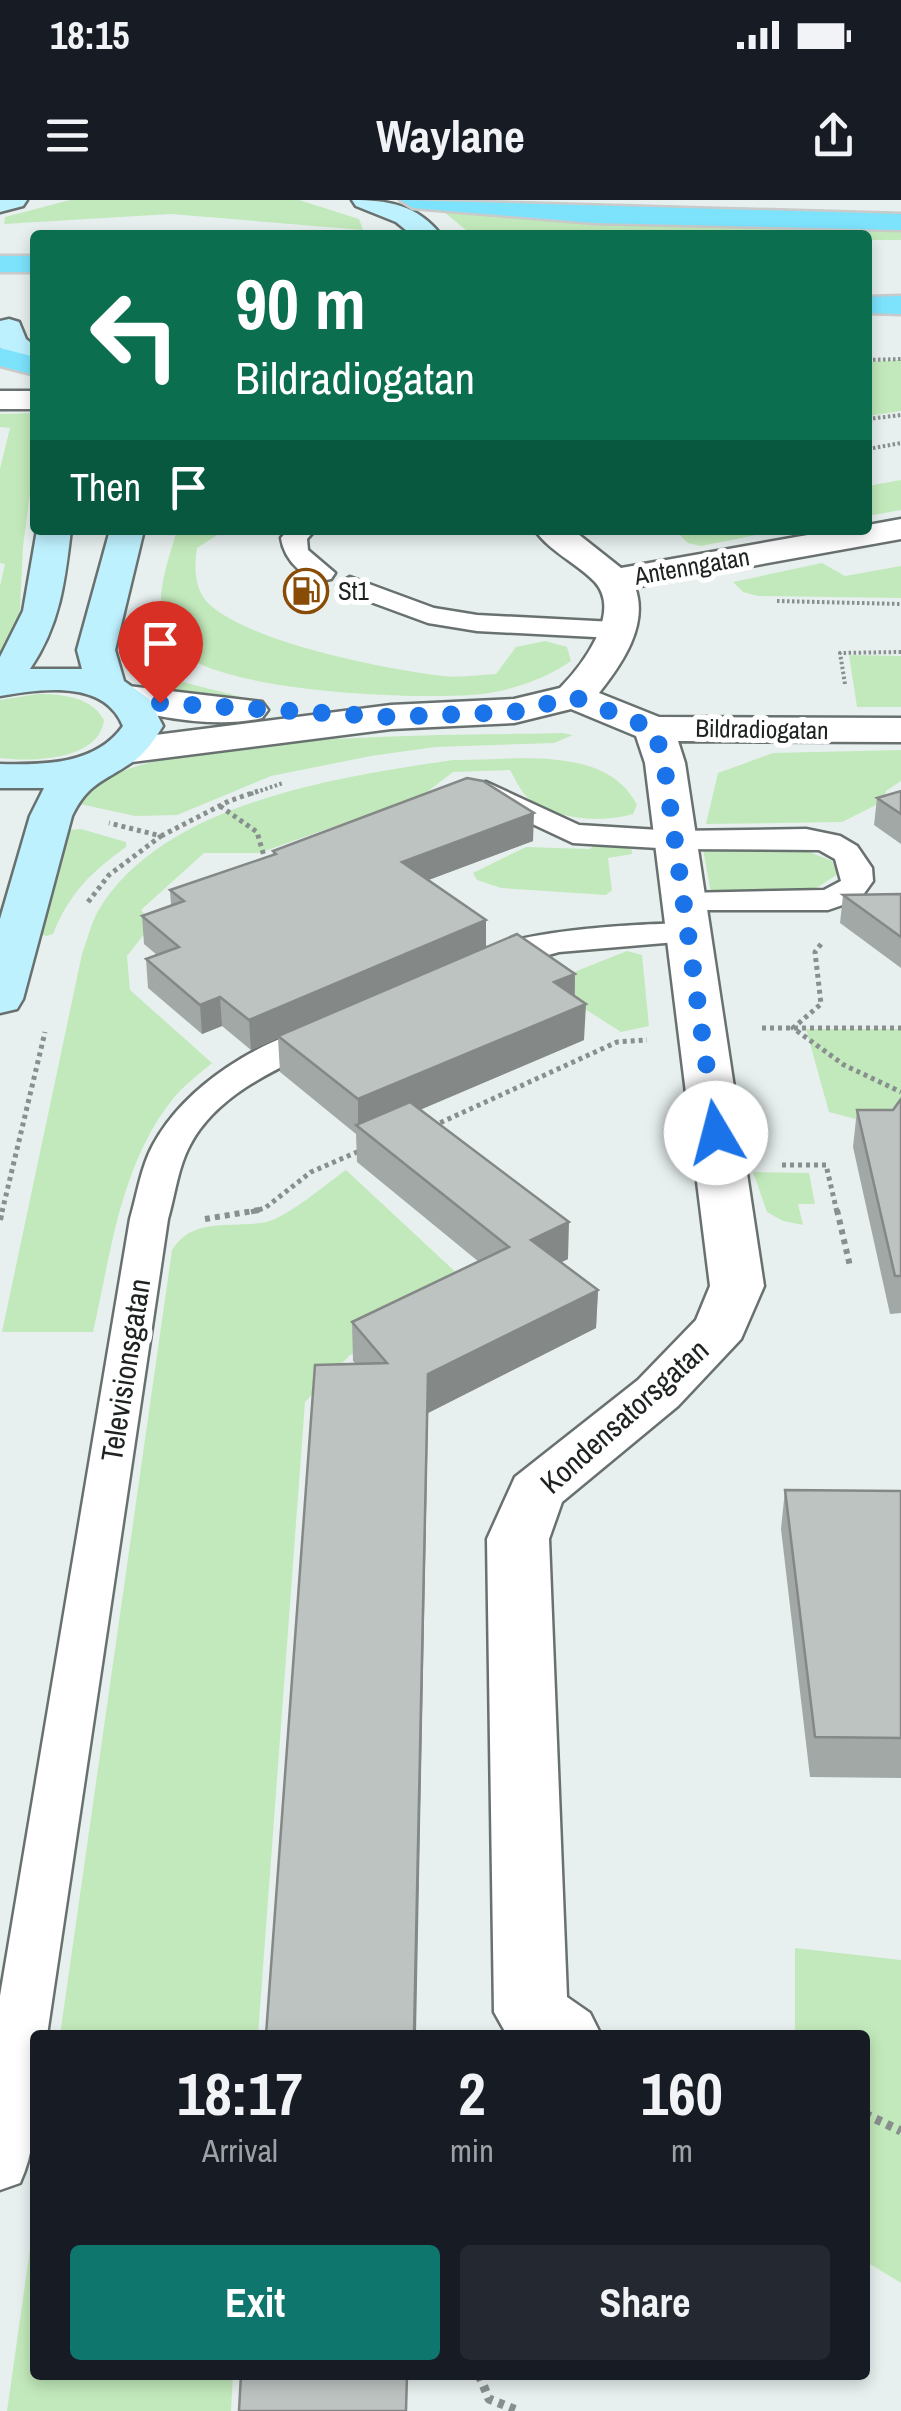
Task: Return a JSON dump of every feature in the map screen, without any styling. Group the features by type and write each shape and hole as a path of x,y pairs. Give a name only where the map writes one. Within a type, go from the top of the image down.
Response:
{"main road":[{"path":"468,200 509,208 628,216 901,222"},
{"path":"420,220 509,208"},
{"path":"0,242 30,242"},
{"path":"0,264 30,264"},
{"path":"872,305 901,305"},
{"path":"0,357 30,362"}],"street":[{"path":"0,204 14,200"},
{"path":"365,200 420,220"},
{"path":"15,329 12,343 30,359"},
{"path":"0,400 30,400"},
{"name":"Antenngatan","path":"574,697 600,671 621,604 614,580 901,530"},
{"path":"0,681 23,659 42,612 53,535"},
{"path":"0,999 51,816 65,788 109,758 143,726 139,709 117,692 96,650 126,535"},
{"path":"558,535 614,580"},
{"path":"0,681 45,679 183,707 391,717 514,712 574,697"},
{"name":"Bildradiogatan","path":"574,697 654,729 901,730"},
{"path":"0,776 36,776 109,758 391,717"},
{"name":"Kondensatorsgatan","path":"557,2030 530,2012 518,1539 536,1492 658,1393 721,1327 738,1286 664,763 654,729"}],"lane":[{"path":"297,535 296,553 322,572"},
{"path":"350,585 428,615 477,623 614,630"},
{"path":"456,976 522,949 634,934 686,918 828,900 848,892 857,881 856,868 846,853 829,843 806,838 675,840 573,834 491,790 464,792"},
{"name":"Televisionsgatan","path":"0,2164 149,1219 172,1146 201,1105 249,1068 370,1014"}],"path":[{"path":"872,360 901,358"},
{"path":"872,418 901,414"},
{"path":"872,448 901,442"},
{"path":"761,600 901,604"},
{"path":"852,730 840,653 900,652"},
{"path":"219,805 257,832 268,867"},
{"path":"792,1028 820,1004 815,952 846,917 828,900"},
{"path":"792,1028 864,1076 901,1092"},
{"path":"419,1130 617,1042 792,1028 901,1028"},
{"path":"149,1219 200,1220 240,1216 265,1208 311,1172 373,1146"},
{"path":"720,1164 826,1164 850,1266"},
{"path":"870,2116 901,2132"},
{"path":"480,2380 489,2398 519,2411"}],"green space":[{"path":"70,200 299,200 359,219 363,230 171,214 4,224 5,217"},
{"path":"444,212 634,222 901,228 901,240 872,240 872,230 466,230"},
{"path":"901,360 901,411 872,415 872,362"},
{"path":"30,413 30,493 19,629 0,657 0,586 5,564 0,563 0,469 10,428 0,427 0,414"},
{"path":"901,480 901,510 872,515 872,485"},
{"path":"176,535 217,535 197,548 198,586 210,605 256,631 321,652 449,677 496,674 516,647 545,641 567,647 571,661 536,680 484,694 404,696 263,682 222,672 189,658 170,641 161,614 165,572"},
{"path":"680,535 756,535 701,546 688,543"},
{"path":"822,563 845,576 901,566 901,598 758,596 743,592 733,582"},
{"path":"134,641 155,668 169,676 252,701 166,694 144,685 124,646"},
{"path":"849,655 901,656 901,707 857,707"},
{"path":"38,694 66,696 92,706 104,720 99,734 90,744 62,756 0,758 0,700"},
{"path":"573,735 554,743 435,747 271,776 177,815 135,816 80,804 104,779 155,761 223,749 382,737"},
{"path":"901,750 901,781 886,791 884,801 842,822 706,824 718,773 773,753"},
{"path":"529,758 580,764 623,785 637,805 633,814 621,817 563,815 537,805 524,794 510,770 453,772 423,795 259,853 204,853 141,910 153,923 127,956 130,990 212,1063 172,1100 140,1153 112,1241 93,1332 2,1332 82,954 98,911 127,874 165,844 209,820 257,801 359,775 453,760"},
{"path":"81,829 126,842 126,847 82,885 53,934 46,936 41,934 43,910 67,830"},
{"path":"631,843 632,854 608,858 612,890 606,895 501,888 477,880 473,873 526,847 590,849 595,844"},
{"path":"797,847 832,861 838,874 810,892 711,893 703,849"},
{"path":"627,951 642,955 649,1026 621,1032 566,997 554,980"},
{"path":"806,1029 901,1029 901,1131 829,1112"},
{"path":"346,1170 477,1292 350,1355 305,1402 258,2030 61,2030 172,1250 181,1239 202,1228 266,1222 296,1207"},
{"path":"753,1172 809,1173 815,1204 798,1204 803,1225 783,1221 767,1212"},
{"path":"795,1948 901,1960 901,2283 870,2264 870,2030 795,2030"},
{"path":"30,2249 30,2380 233,2380 231,2411 7,2411"}],"building":[{"path":"467,778 483,781 534,813 402,862 486,920 249,1020 220,997 200,1005 146,959 179,947 142,916 184,901 170,890 276,854 273,851"},
{"path":"901,791 901,814 877,798"},
{"path":"901,894 901,937 843,895"},
{"path":"517,934 575,974 554,982 586,1004 358,1099 278,1036"},
{"path":"901,1099 901,1276 895,1276 857,1110 893,1110"},
{"path":"410,1102 569,1222 531,1240 598,1290 428,1374 414,2030 266,2030 315,1365 387,1363 352,1322 509,1247 356,1125"},
{"path":"785,1490 901,1491 901,1738 815,1737"},
{"path":"241,2380 407,2380 406,2411 239,2411"}],"place":[{"name":"St1","path":"306,591"}],"route":[{"path":"160,703 391,717 514,712 551,706 574,697 654,729 664,763 716,1133"}]}
